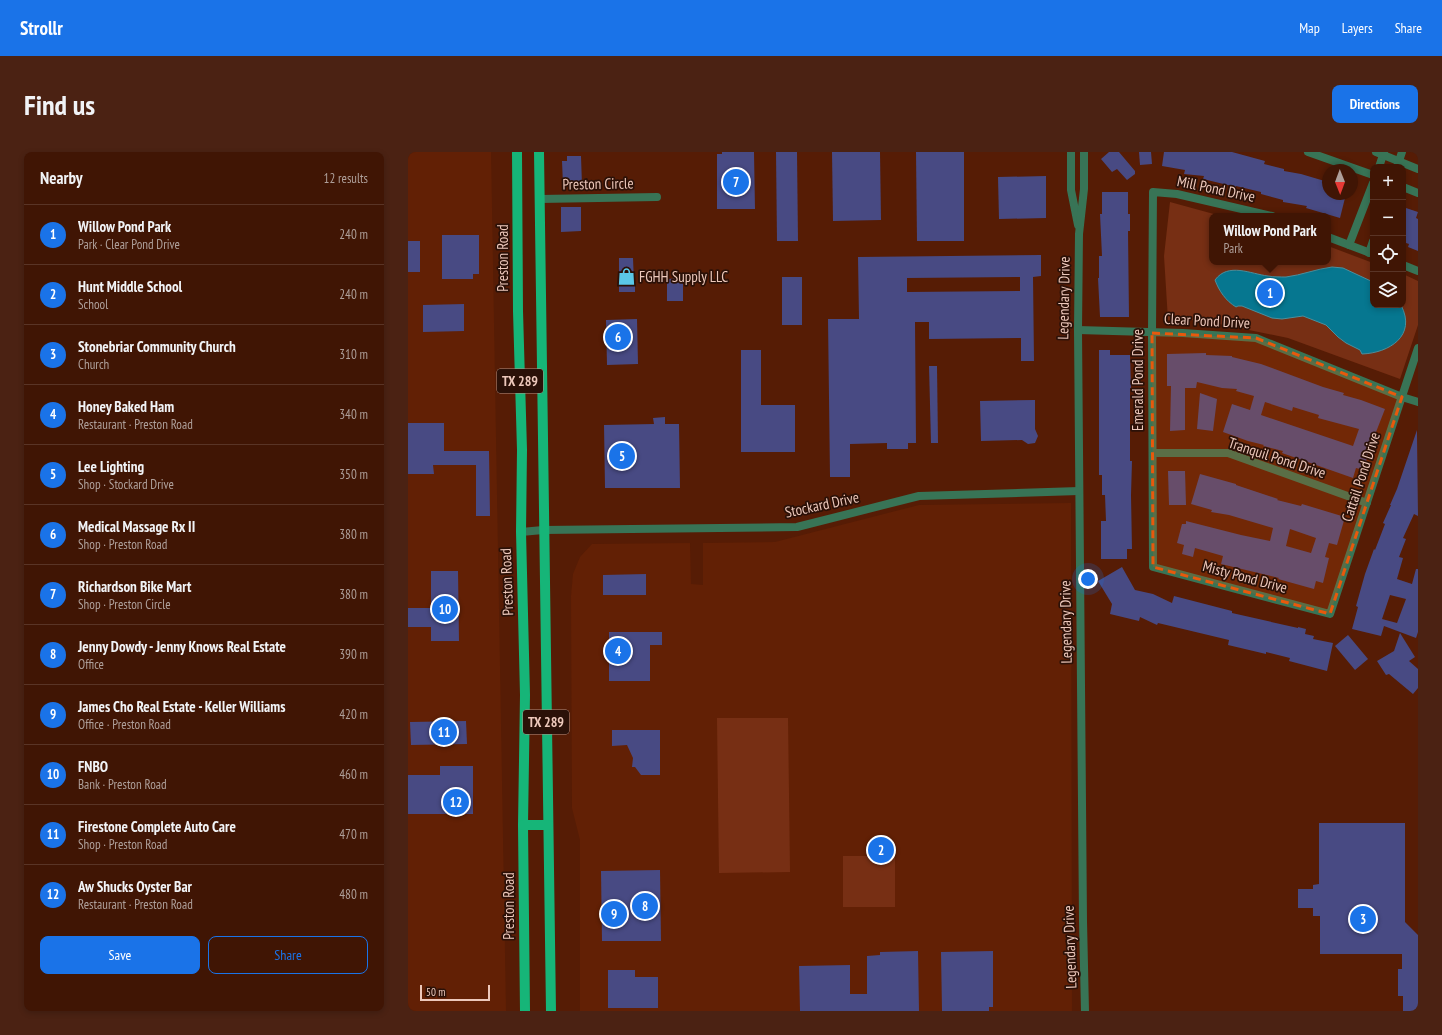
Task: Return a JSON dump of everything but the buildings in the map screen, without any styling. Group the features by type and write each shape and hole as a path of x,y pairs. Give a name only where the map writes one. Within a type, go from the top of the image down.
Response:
{"main road":[{"name":"Preston Road","path":"517,152 518,311 522,450 521,532 525,695 523,825 524,1011"},
{"name":"TX 289","path":"539,152 543,530 551,1011"},
{"path":"523,825 548,825"}],"street":[{"name":"Legendary Drive","path":"1071,152 1071,190 1079,234"},
{"name":"Legendary Drive","path":"1084,152 1084,189 1079,234 1078,330 1085,1011"},
{"path":"1308,152 1370,174"},
{"path":"1379,164 1381,153 1398,164 1402,152"},
{"path":"1406,166 1418,169"},
{"path":"1406,188 1418,193"},
{"path":"1349,245 1370,191"},
{"name":"Mill Pond Drive","path":"1153,192 1177,194 1259,213"},
{"name":"Emerald Pond Drive","path":"1153,192 1153,567"},
{"name":"Preston Circle","path":"540,199 658,198"},
{"path":"1331,238 1370,253"},
{"path":"1406,266 1418,271"},
{"name":"Clear Pond Drive","path":"1078,330 1256,338 1402,397 1418,402"},
{"name":"Cattail Pond Drive","path":"1330,614 1418,348"},
{"name":"Tranquil Pond Drive","path":"1153,452 1228,453 1367,503"},
{"name":"Stockard Drive","path":"521,532 543,530 797,527 919,496 1079,491"},
{"name":"Misty Pond Drive","path":"1153,567 1330,614"}],"highlighted area":[{"path":"1152,333 1256,338 1402,397 1330,614 1153,567"}],"shaded area":[{"path":"408,152 491,152 506,1011 408,1011"},
{"path":"1170,202 1210,213 1209,265 1331,265 1331,247 1370,262 1370,308 1406,308 1406,275 1418,281 1418,325 1400,379 1288,338 1200,320 1168,320 1164,256"},
{"path":"1071,503 1072,1011 580,1011 580,840 572,808 571,596 573,574 580,557 592,544 690,543 691,584 703,585 703,543 775,542 919,505"},
{"path":"717,718 788,718 790,872 719,873"},
{"path":"843,856 895,856 895,907 843,907"}],"water":[{"path":"1332,267 1343,268 1370,281 1370,308 1402,308 1405,316 1405,326 1403,334 1398,341 1382,350 1362,354 1360,350 1346,343 1326,325 1303,316 1282,319 1272,318 1242,306 1236,307 1223,295 1215,280 1220,275 1233,270 1286,277"}],"place":[{"name":"Richardson Bike Mart","path":"736,182"},
{"name":"FGHH Supply LLC","path":"626,277"},
{"name":"Willow Pond Park","path":"1270,293"},
{"name":"Medical Massage Rx II","path":"618,337"},
{"name":"Lee Lighting","path":"622,456"},
{"name":"FNBO","path":"445,609"},
{"name":"Honey Baked Ham","path":"618,651"},
{"name":"Firestone Complete Auto Care","path":"444,732"},
{"name":"Aw Shucks Oyster Bar","path":"456,802"},
{"name":"Hunt Middle School","path":"881,850"},
{"name":"Jenny Dowdy - Jenny Knows Real Estate","path":"645,906"},
{"name":"James Cho Real Estate - Keller Williams","path":"614,914"},
{"name":"Stonebriar Community Church","path":"1363,919"}]}
